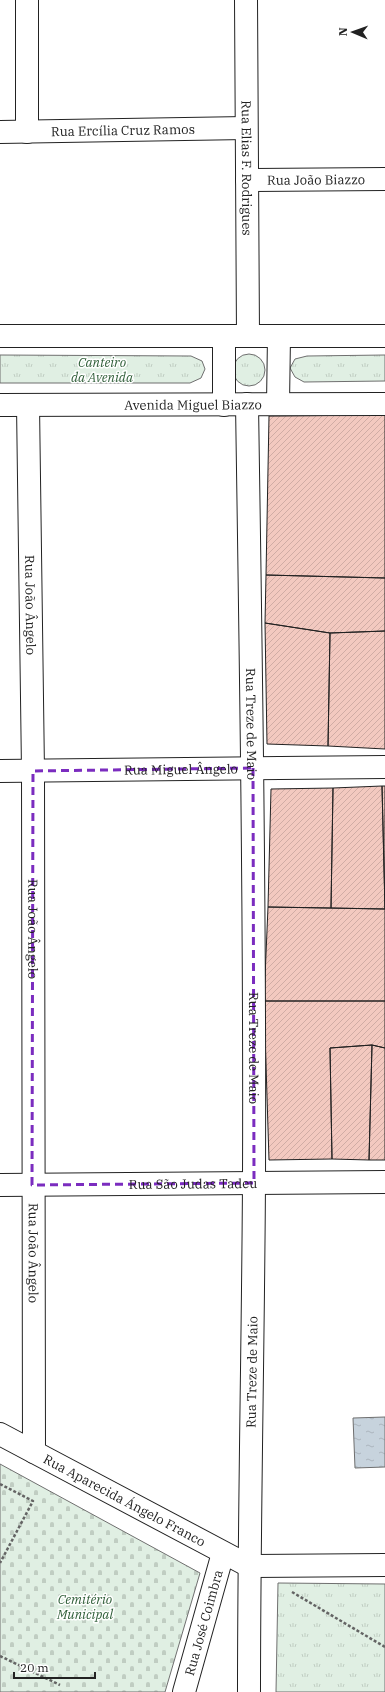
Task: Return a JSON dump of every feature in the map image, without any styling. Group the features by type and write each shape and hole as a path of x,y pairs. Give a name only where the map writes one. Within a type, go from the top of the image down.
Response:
{"street":[{"path":"27,0 27,132"},
{"name":"Rua Elias F. Rodrigues","path":"246,0 248,336"},
{"name":"Rua Ercília Cruz Ramos","path":"0,132 246,128"},
{"name":"Rua João Biazzo","path":"247,180 385,179"},
{"path":"0,336 385,336"},
{"path":"224,336 224,405"},
{"path":"278,404 280,336"},
{"name":"Rua Treze de Maio","path":"247,404 253,768 254,1183 249,1566 249,1692"},
{"name":"Avenida Miguel Biazzo","path":"0,406 385,404"},
{"name":"Rua João Ângelo","path":"28,405 33,771 32,1185 34,1452"},
{"name":"Rua Miguel Ângelo","path":"0,771 385,767"},
{"name":"Rua São Judas Tadeu","path":"0,1185 385,1182"},
{"name":"Rua Aparecida Ángelo Franco","path":"0,1434 249,1566"},
{"name":"Rua José Coimbra","path":"184,1692 224,1553"},
{"path":"249,1566 385,1565"}],"path":[{"path":"0,1484 33,1501 0,1563"},
{"path":"290,1590 385,1647"},
{"path":"0,1656 60,1685"}],"highlighted area":[{"path":"253,768 254,1183 32,1185 33,771"}],"green space":[{"path":"249,354 258,357 262,361 265,370 262,379 258,383 249,386 240,383 236,379 233,370 236,361 240,357"},
{"name":"Canteiro da Avenida","path":"0,355 191,356 202,361 205,369 201,378 190,383 0,383"},
{"path":"385,355 385,381 304,382 295,377 290,368 295,359 307,356"},
{"name":"Cemitério Municipal","path":"0,1464 200,1573 165,1692 0,1692"},
{"path":"278,1583 385,1584 385,1692 276,1692"}],"water":[{"path":"385,1417 385,1467 355,1468 353,1418"}],"building":[{"path":"385,415 385,578 266,575 269,416"},
{"path":"266,575 385,578 385,631 330,633 265,623"},
{"path":"265,623 330,633 328,746 267,744"},
{"path":"385,631 385,749 328,746 330,633"},
{"path":"382,786 385,786 385,909"},
{"path":"382,786 385,909 331,908 333,788"},
{"path":"333,788 331,908 268,907 271,789"},
{"path":"268,907 385,909 385,1001 264,1001"},
{"path":"264,1001 385,1001 385,1048 372,1045 330,1048 332,1159 269,1160"},
{"path":"372,1045 385,1048 385,1160 369,1160"},
{"path":"372,1045 369,1160 332,1159 330,1048"}]}
